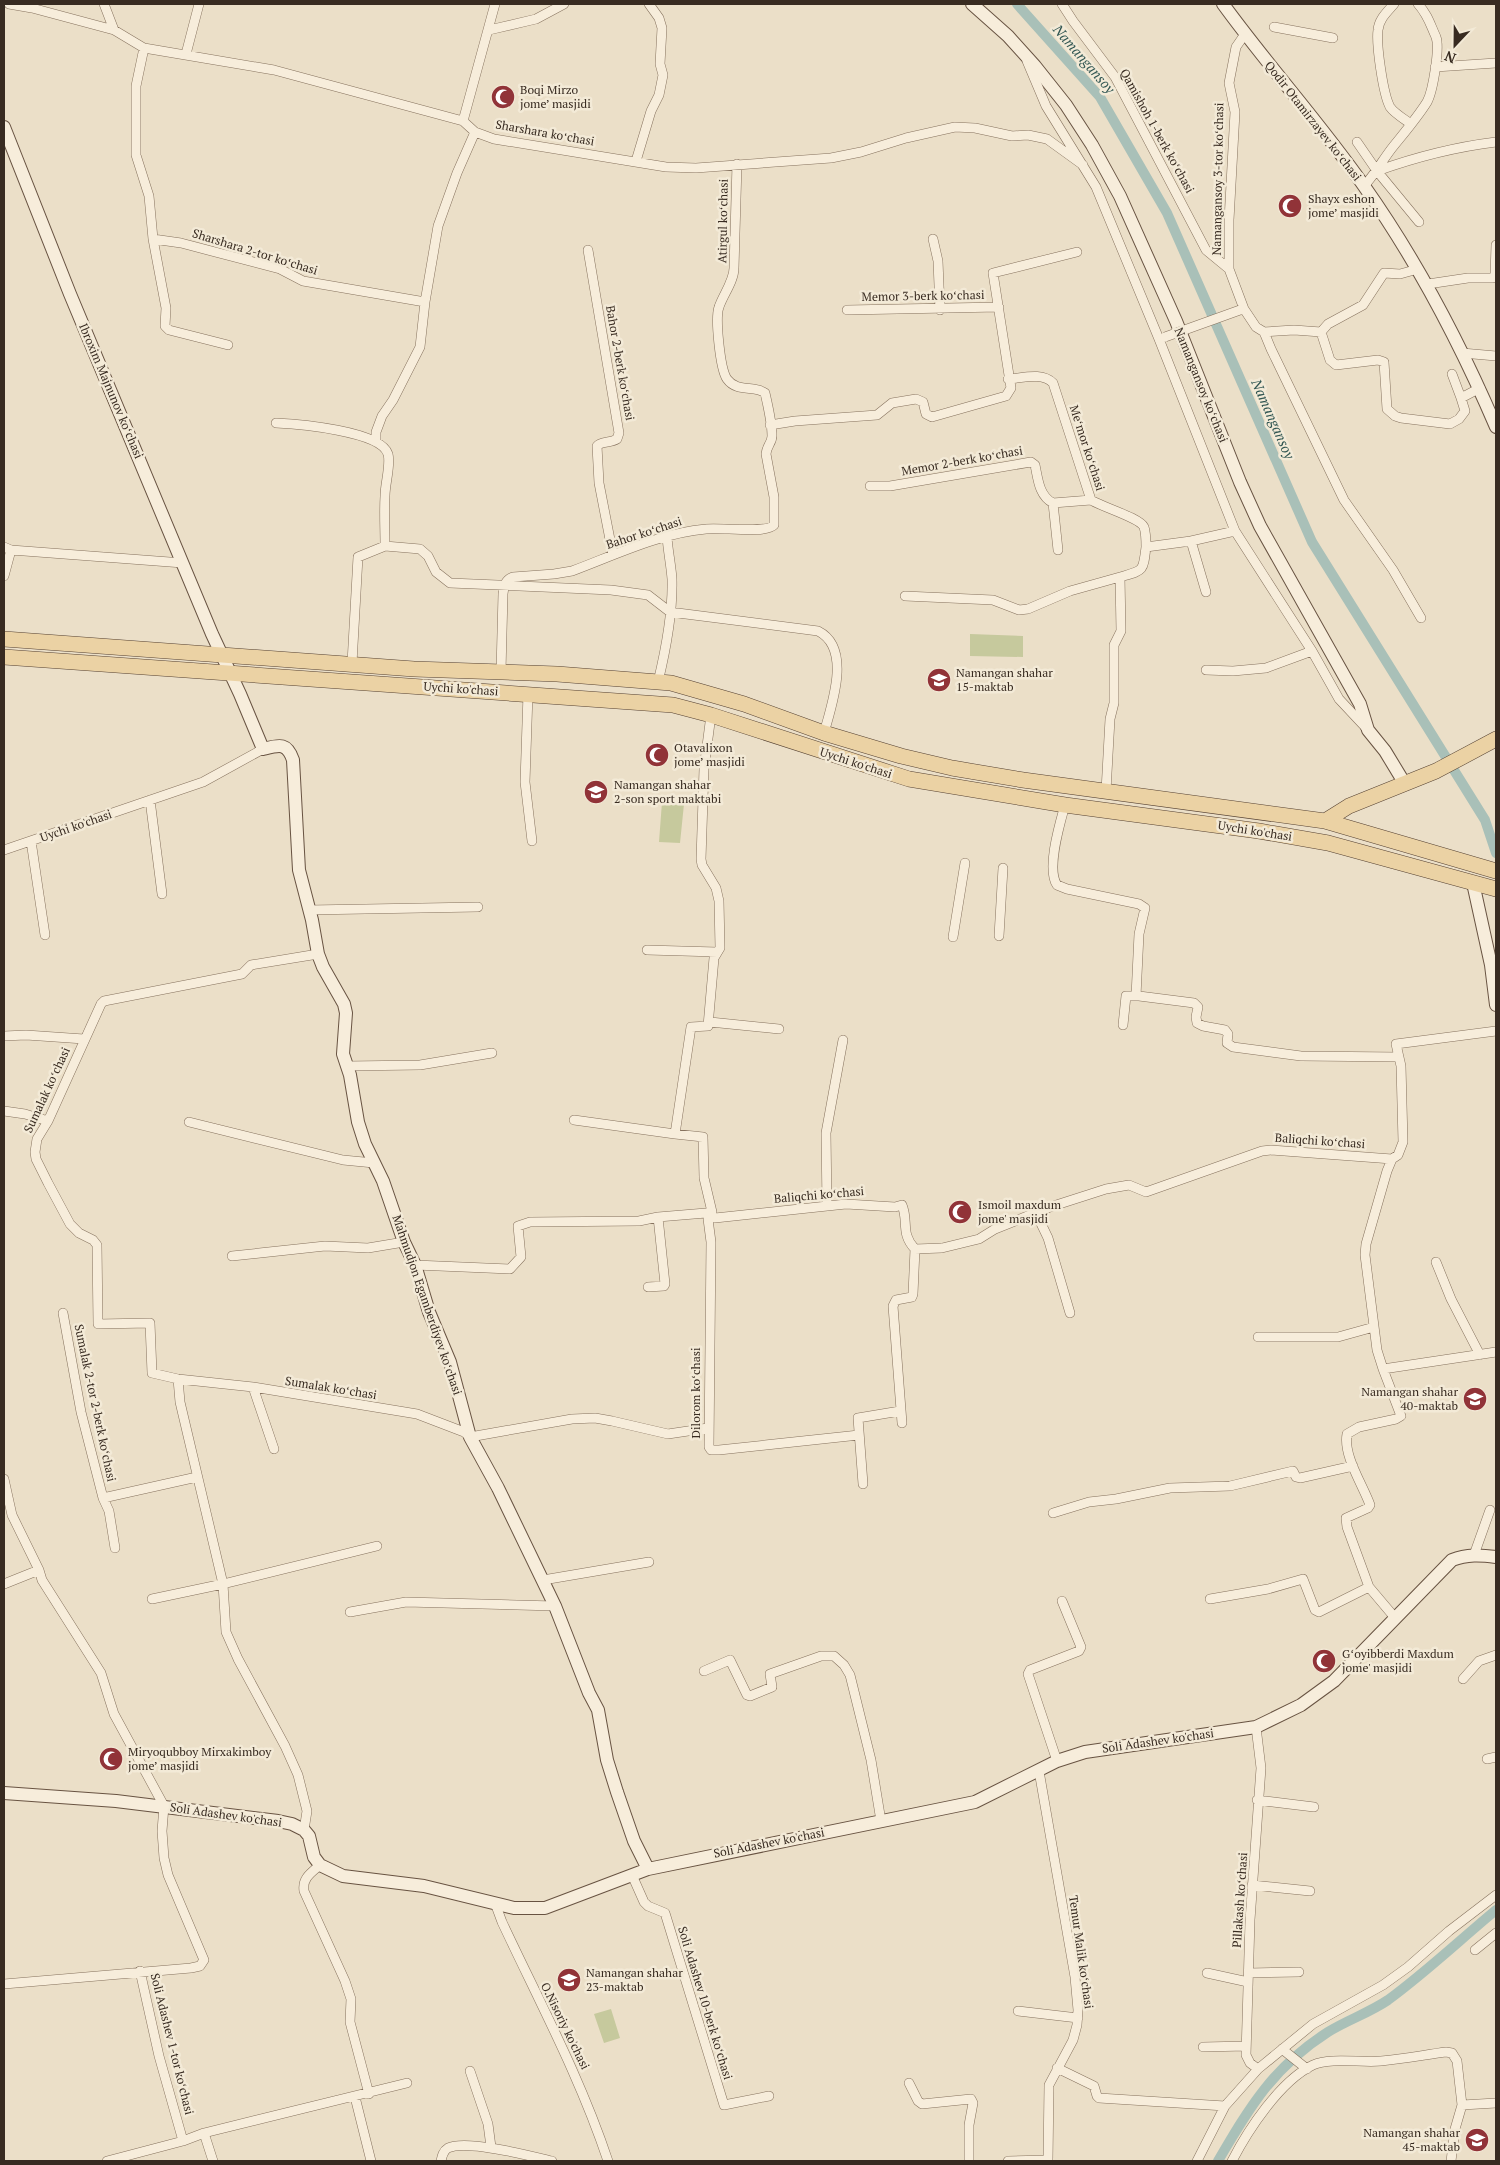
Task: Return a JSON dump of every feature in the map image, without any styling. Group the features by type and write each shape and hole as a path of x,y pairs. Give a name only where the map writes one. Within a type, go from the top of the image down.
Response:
{"main road":[{"name":"Uychi ko'chasi","path":"4,639 414,668 501,671 672,683 708,692 824,733 901,756 952,768 1325,821 1496,871"},
{"name":"Uychi ko'chasi","path":"4,657 673,705 711,715 909,780 1065,805 1259,831 1328,843 1496,889"},
{"path":"1325,821 1349,806 1436,771 1496,739"},
{"path":"1383,857 1388,840"}],"street":[{"name":"Sharshara koʻchasi","path":"9,4 32,8 114,30 144,48 274,70 463,121 475,132 504,141 682,168 830,158 861,152 906,138 955,127 975,128 1012,136 1028,135 1046,139 1083,166"},
{"path":"104,4 114,30"},
{"path":"186,54 199,4"},
{"path":"463,121 490,30 495,4"},
{"path":"490,30 536,19 564,4"},
{"path":"636,161 652,111 659,96 663,75 660,64 662,28 659,18 649,4"},
{"name":"Namangansoy koʻchasi","path":"972,4 1008,36 1024,54 1066,105 1092,145 1120,196 1176,321 1240,482 1260,526 1360,704 1368,730 1385,751 1405,784"},
{"name":"Qamishoh 1-berk koʻchasi","path":"1062,4 1115,76 1206,250 1229,270"},
{"name":"Qodir Otamirzayev koʻchasi","path":"1223,4 1364,186 1428,284 1480,388 1496,427"},
{"path":"1394,4 1382,19 1378,30 1382,78 1386,98 1392,109 1411,124"},
{"path":"1364,186 1377,172 1428,100 1436,72 1436,38 1432,33 1428,15 1418,4"},
{"path":"1274,28 1333,38"},
{"name":"Namangansoy 3-tor koʻchasi","path":"1229,270 1229,220 1235,105 1229,83 1236,47 1245,34"},
{"path":"144,48 136,86 136,155 149,196 153,239 166,308 164,326 169,330 228,345"},
{"path":"1024,54 1046,106 1096,187 1162,338 1235,531 1312,651 1339,699 1368,730"},
{"path":"1435,66 1496,63"},
{"name":"Ibroxim Majnunov koʻchasi","path":"4,126 70,294 221,654"},
{"path":"376,441 376,432 382,416 420,347 425,302 438,226 444,206 475,132"},
{"path":"1357,142 1377,172 1418,222"},
{"path":"1377,172 1406,161 1459,146 1496,142"},
{"name":"Atirgul koʻchasi","path":"737,164 734,270 718,311 723,368 731,384 747,390 765,393 770,425"},
{"name":"Sharshara 2-tor koʻchasi","path":"153,239 181,242 280,269 303,281 425,302"},
{"path":"933,239 938,261 940,310"},
{"path":"1428,284 1468,278 1493,278 1495,275 1496,245"},
{"name":"Bahor 2-berk koʻchasi","path":"588,250 619,433 617,439 613,442 600,443 597,446 596,464 613,555"},
{"path":"770,425 795,421 877,415 892,403 916,399 923,402 928,416 937,416 1006,396 1011,391 993,273 1077,252"},
{"path":"1322,332 1328,324 1363,305 1384,273 1400,274 1418,269"},
{"path":"1229,270 1242,310 1252,323 1264,332 1344,500 1393,570 1421,618"},
{"name":"Memor 3-berk koʻchasi","path":"847,310 940,310 999,307"},
{"path":"1162,338 1242,310"},
{"path":"1264,332 1294,330 1322,332"},
{"path":"1322,332 1330,360 1336,366 1378,360 1384,362 1387,409 1395,416 1450,424 1460,419 1465,411 1452,374"},
{"path":"1462,353 1496,356"},
{"name":"Meʻmor koʻchasi","path":"1008,379 1042,377 1048,378 1053,383 1091,500 1105,508 1139,521 1144,529 1146,547"},
{"path":"1462,398 1480,388"},
{"path":"276,423 344,432 376,441 386,450 388,458 385,496 385,546"},
{"name":"Bahor koʻchasi","path":"504,586 508,579 512,577 572,571 613,555 683,532 706,528 766,530 772,528 775,516 774,497 766,454 768,444 772,438 770,425"},
{"name":"Memor 2-berk koʻchasi","path":"870,486 890,486 1031,462 1035,465 1044,496 1053,503"},
{"path":"1058,550 1053,503 1091,500"},
{"path":"905,596 993,600 1019,610 1028,609 1070,591 1140,571 1143,566 1146,547 1191,541 1235,531"},
{"path":"658,682 667,642 672,580 666,537"},
{"path":"1191,541 1206,592"},
{"path":"352,663 358,557 385,546 420,549 428,556 436,572 450,583 611,590 648,595 670,612 818,631 825,635 836,650 837,658 833,700 824,733"},
{"path":"4,576 7,548 183,563"},
{"path":"1106,791 1110,719 1114,702 1114,645 1121,632 1120,577"},
{"path":"501,671 504,586"},
{"path":"1206,670 1233,671 1266,668 1312,651"},
{"path":"221,654 263,749"},
{"path":"528,694 525,782 532,841"},
{"path":"574,1120 675,1134 691,1026 708,1026 710,1022 714,958 720,948 719,901 716,888 702,865 701,859 704,768 711,715"},
{"name":"Mahmudjon Egamberdiyev koʻchasi","path":"263,749 278,745 285,747 290,751 293,760 299,870 318,954 323,968 344,1004 346,1013 342,1054 347,1066 358,1122 365,1144 388,1194 404,1242 415,1265 429,1312 450,1362 470,1437 543,1580 589,1693 598,1710 608,1760 617,1792 637,1849 648,1868"},
{"name":"Uychi ko'chasi","path":"4,850 203,782 263,749"},
{"path":"150,800 162,894"},
{"path":"1065,805 1053,863 1053,874 1057,884 1067,889 1139,904 1145,908 1139,934 1136,996"},
{"path":"31,841 45,934"},
{"path":"953,937 965,863"},
{"path":"999,936 1004,868"},
{"path":"1477,884 1492,965 1496,1005"},
{"path":"309,910 478,907"},
{"path":"647,950 717,952"},
{"name":"Sumalak koʻchasi","path":"318,954 251,965 246,972 237,975 104,1001 84,1039 48,1121 37,1139 34,1152 36,1159 74,1229 98,1245 98,1324 150,1323 151,1372 178,1379 253,1387 417,1414 464,1432 470,1437"},
{"path":"1123,1025 1125,998 1128,996 1185,1001 1197,1005 1197,1022 1203,1026 1228,1032 1227,1043 1230,1046 1301,1056 1399,1057"},
{"path":"710,1022 779,1029"},
{"path":"1396,1619 1369,1587 1346,1522 1348,1516 1370,1507 1353,1466 1347,1434 1350,1431 1374,1423 1396,1419 1401,1416 1377,1350 1365,1255 1371,1226 1392,1159 1398,1155 1402,1142 1399,1057 1396,1044 1496,1031"},
{"path":"4,1036 26,1035 84,1039"},
{"path":"827,1206 826,1133 844,1040"},
{"path":"347,1066 420,1065 492,1053"},
{"path":"4,1111 24,1114 48,1121"},
{"path":"189,1122 344,1160 374,1163"},
{"name":"Dilorom koʻchasi","path":"675,1134 703,1137 704,1178 712,1212 708,1219 711,1242 709,1447 712,1450 860,1435"},
{"name":"Baliqchi koʻchasi","path":"415,1265 510,1269 521,1257 517,1228 519,1225 530,1222 639,1221 658,1217 706,1213 715,1218 846,1204 874,1204 895,1207 902,1205 906,1236 915,1249 942,1248 979,1239 995,1229 1036,1212 1122,1186 1129,1185 1139,1191 1146,1192 1262,1151 1272,1150 1392,1159"},
{"path":"1036,1212 1048,1238 1070,1313"},
{"path":"648,1288 664,1286 665,1284 658,1217"},
{"path":"232,1256 326,1246 368,1248 404,1242"},
{"path":"902,1423 894,1306 896,1300 912,1297 915,1249"},
{"path":"1436,1262 1451,1298 1480,1355"},
{"name":"Sumalak 2-tor 2-berk koʻchasi","path":"63,1313 82,1412 103,1498 109,1511 115,1548"},
{"path":"1258,1337 1338,1337 1374,1328"},
{"path":"1383,1369 1496,1352"},
{"path":"178,1379 180,1402 223,1584 226,1632 298,1775 307,1811 304,1830 309,1836 314,1857 320,1865 302,1883 351,1999 350,2022 369,2094"},
{"path":"253,1387 274,1449"},
{"path":"864,1484 858,1418 860,1416 900,1411"},
{"path":"470,1437 572,1419 595,1418 668,1434 708,1428"},
{"path":"1053,1513 1089,1502 1116,1499 1170,1488 1230,1486 1293,1471 1296,1477 1300,1478 1353,1466"},
{"name":"Sumalak 2-tor 2-berk koʻchasi","path":"103,1498 198,1477"},
{"path":"4,1479 12,1515 42,1580 101,1673 114,1714 164,1806"},
{"path":"1474,1555 1490,1510"},
{"path":"152,1599 223,1584 377,1546"},
{"name":"Soli Adashev ko'chasi","path":"320,1865 343,1876 424,1886 514,1908 545,1908 648,1868 975,1802 1057,1761 1085,1752 1256,1727 1301,1705 1334,1681 1452,1560 1474,1555 1496,1557"},
{"path":"543,1580 649,1562"},
{"path":"4,1584 39,1570"},
{"path":"1210,1599 1268,1589 1303,1579 1315,1610 1319,1612 1369,1587"},
{"path":"1057,1761 1028,1674 1030,1670 1079,1651 1081,1647 1062,1601"},
{"path":"350,1612 406,1602 555,1606"},
{"path":"704,1671 730,1660 747,1695 750,1696 772,1687 770,1674 828,1654 837,1658 850,1675 871,1760 881,1820"},
{"path":"1463,1680 1472,1667 1483,1658 1496,1655"},
{"name":"Pillakash koʻchasi","path":"1256,1727 1261,1768 1257,1800 1258,1832 1252,1885 1246,2055 1250,2063 1258,2069"},
{"name":"Temur Malik koʻchasi","path":"1039,1771 1075,1977 1078,2018 1072,2040 1049,2086 1047,2097 1048,2160"},
{"name":"Soli Adashev ko'chasi","path":"4,1793 164,1806 278,1821 292,1824 304,1830"},
{"path":"1257,1800 1314,1807"},
{"name":"Soli Adashev 1-tor koʻchasi","path":"164,1806 162,1831 164,1858 168,1875 204,1960 200,1966 191,1968 140,1971 159,2056 183,2141"},
{"name":"Soli Adashev 10-berk koʻchasi","path":"632,1875 644,1902 648,1906 665,1913 724,2105 769,2096"},
{"path":"1252,1885 1310,1891"},
{"path":"1196,2161 1225,2106 1258,2069 1285,2052 1313,2024 1339,2011 1408,1966 1496,1895"},
{"name":"O.Nisoriy ko'chasi","path":"496,1903 502,1922 571,2064 591,2111 608,2161"},
{"path":"1475,1950 1496,1933"},
{"path":"4,1984 140,1971"},
{"path":"1207,1973 1249,1978 1299,1972"},
{"path":"1018,2011 1078,2018"},
{"path":"1203,2047 1246,2046"},
{"path":"1285,2052 1306,2068"},
{"path":"1232,2161 1258,2119 1289,2083 1306,2068 1330,2062 1381,2061 1446,2052 1452,2053 1456,2057 1462,2105 1455,2129 1451,2161"},
{"path":"1057,2068 1094,2086 1099,2098 1225,2106"},
{"path":"470,2071 488,2124 491,2147"},
{"path":"909,2083 918,2101 922,2104 971,2099 973,2103 969,2125 969,2161"},
{"path":"107,2161 183,2141 204,2133 407,2084"},
{"path":"354,2097 371,2161"},
{"path":"1462,2105 1496,2103"},
{"path":"204,2133 213,2161"},
{"path":"441,2161 442,2154 450,2147 491,2147 552,2161"},
{"path":"1008,2161 1048,2160"}],"green space":[{"path":"970,634 1023,636 1023,657 970,656"},
{"path":"662,802 684,804 680,843 659,842"},
{"path":"611,2009 620,2038 604,2043 594,2014"}],"waterway":[{"name":"Namangansoy","path":"1017,4 1100,97 1167,213 1312,542 1485,820 1496,853"},
{"path":"1218,2161 1252,2106 1277,2074 1292,2059 1328,2032 1373,2009 1402,1990 1496,1910"}],"place":[{"name":"Boqi Mirzo jome’ masjidi","path":"503,97"},
{"name":"Shayx eshon jome’ masjidi","path":"1290,206"},
{"name":"Namangan shahar 15-maktab","path":"939,680"},
{"name":"Otavalixon jome’ masjidi","path":"657,755"},
{"name":"Namangan shahar 2-son sport maktabi","path":"596,792"},
{"name":"Ismoil maxdum jome' masjidi","path":"960,1212"},
{"name":"Namangan shahar 40-maktab","path":"1475,1399"},
{"name":"Gʻoyibberdi Maxdum jome' masjidi","path":"1324,1661"},
{"name":"Miryoqubboy Mirxakimboy jome’ masjidi","path":"111,1759"},
{"name":"Namangan shahar 23-maktab","path":"569,1980"},
{"name":"Namangan shahar 45-maktab","path":"1477,2140"}]}
